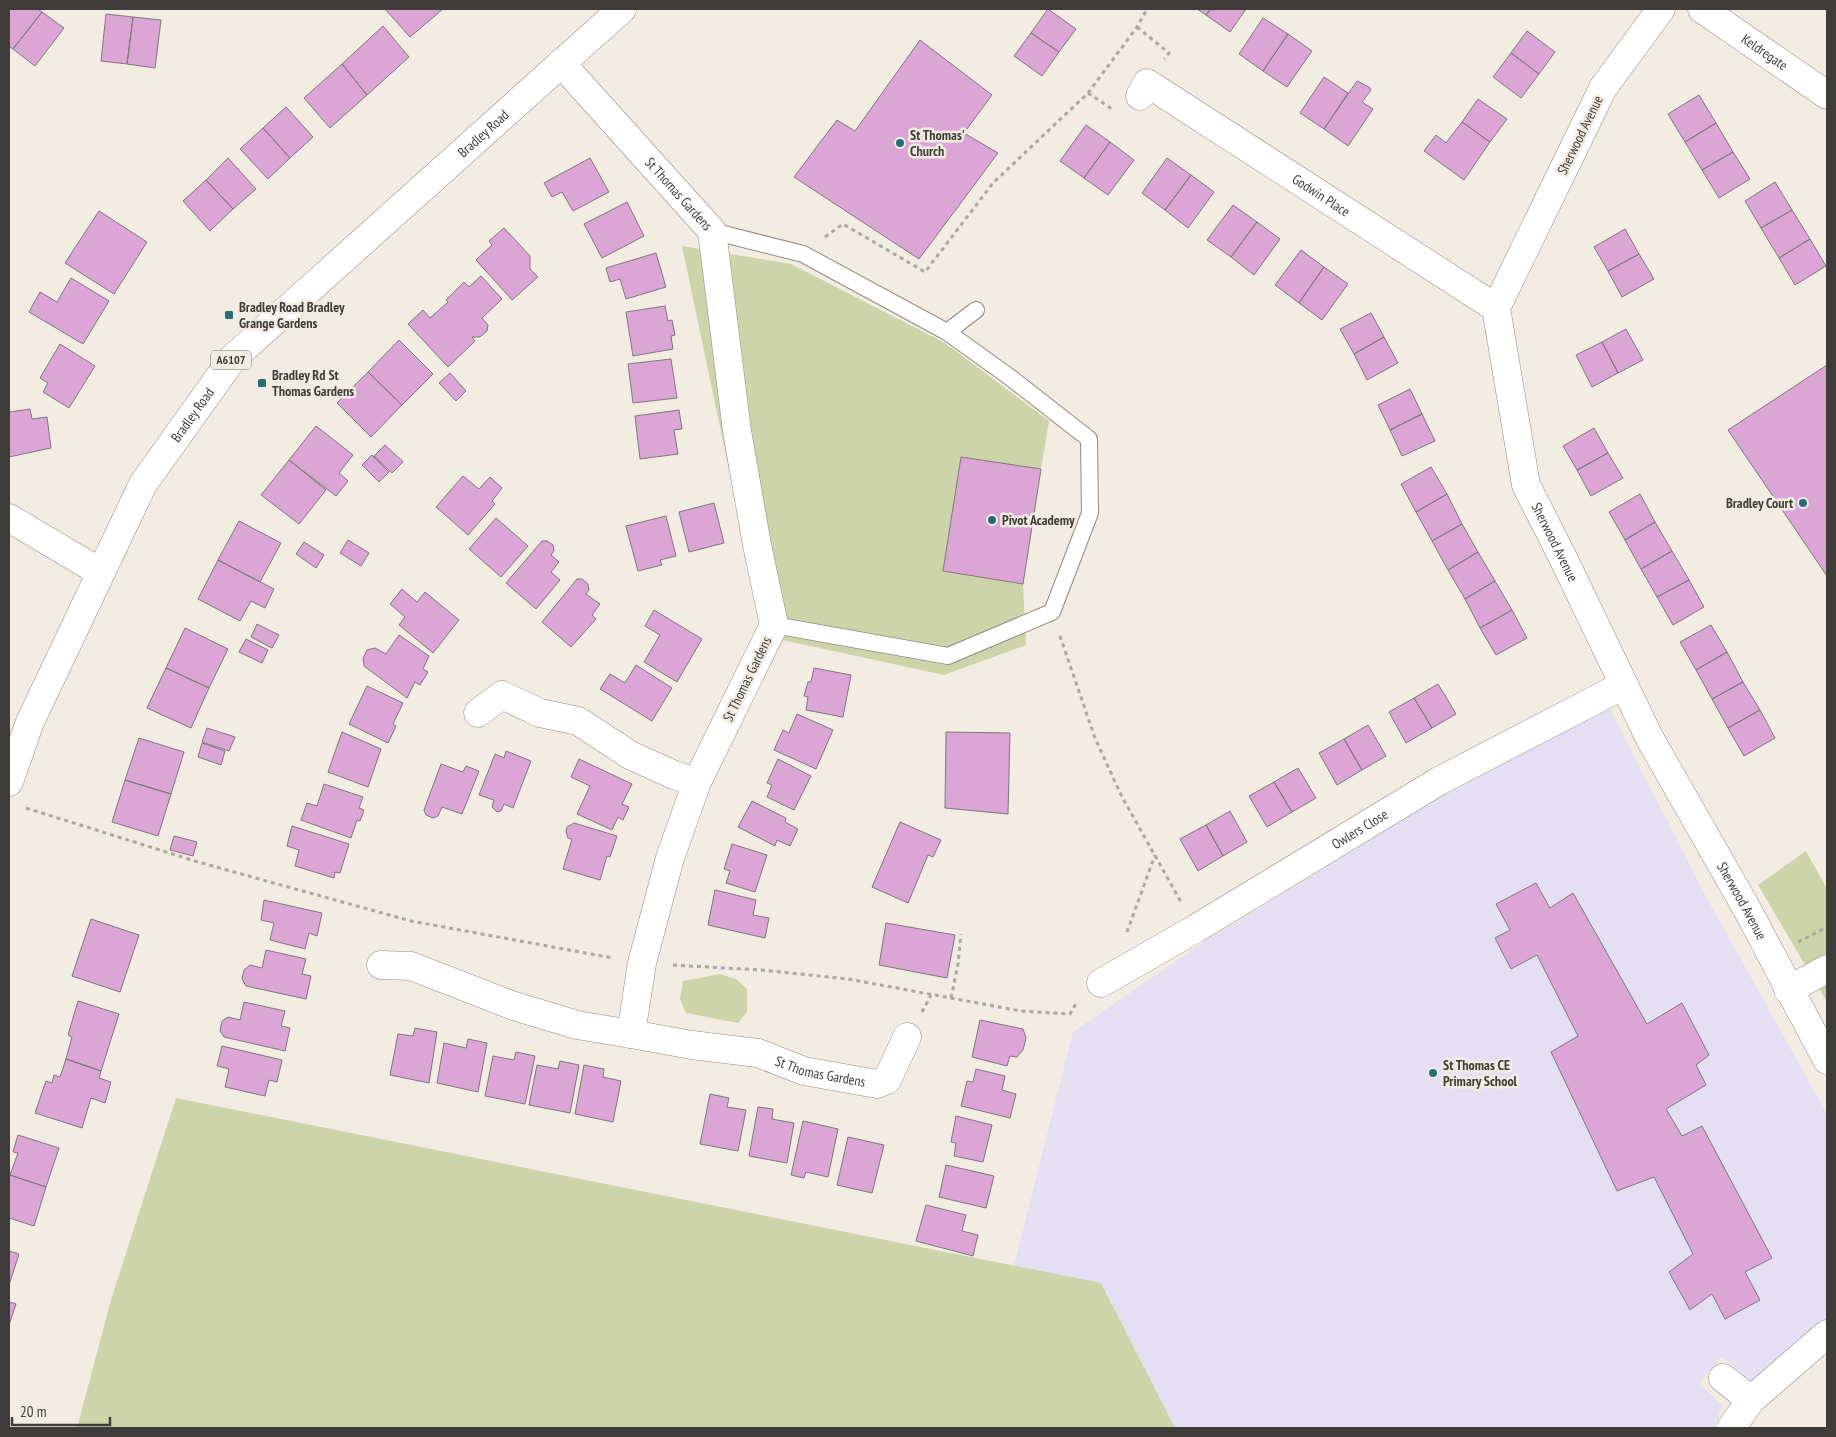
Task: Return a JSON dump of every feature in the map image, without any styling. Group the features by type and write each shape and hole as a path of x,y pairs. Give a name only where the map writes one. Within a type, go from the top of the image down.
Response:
{"street":[{"name":"Bradley Road","path":"9,782 30,722 143,484 233,358 622,9"},
{"name":"Sherwood Avenue","path":"1662,9 1602,88 1496,308 1526,485 1566,562 1650,739 1747,909 1788,990 1827,1060"},
{"name":"Keldregate","path":"1702,9 1827,95"},
{"name":"St Thomas Gardens","path":"561,63 712,231 737,431 757,545 774,625 697,782 670,858 642,963 631,1034 692,1045 758,1053 804,1071 877,1084 887,1080 907,1037"},
{"name":"Godwin Place","path":"1147,83 1496,308"},
{"path":"9,518 100,572"},
{"name":"Owlers Close","path":"1106,980 1195,929 1439,780 1624,685"},
{"path":"478,713 502,695 540,713 578,721 630,755 674,775 697,782"},
{"path":"381,965 410,966 514,1006 577,1025 631,1034"},
{"path":"1788,990 1827,969"},
{"path":"1730,1428 1751,1400 1827,1334"},
{"path":"1723,1378 1751,1400"}],"lane":[{"path":"712,231 803,254 946,332 1012,378 1089,438 1090,513 1052,612 948,656 774,625"},
{"path":"946,332 976,310"}],"path":[{"path":"803,254 843,224 925,272 993,183 1088,93 1148,9"},
{"path":"1088,93 1125,118 1169,53 1136,27"},
{"path":"1052,612 1095,738 1121,795 1195,929"},
{"path":"22,807 198,862 411,920 642,963 761,970 848,979 1021,1011 1070,1014"},
{"path":"1106,980 1155,854"},
{"path":"951,998 958,964 961,934"}],"shaded area":[{"name":"St Thomas CE Primary School","path":"1610,709 1704,893 1827,1114 1827,1320 1754,1383 1722,1357 1699,1383 1722,1405 1715,1428 1175,1428 1101,1283 1012,1273 1073,1032 1201,944 1447,792"}],"green space":[{"path":"682,246 791,264 945,343 1049,421 1041,469 961,457 943,571 1023,584 1026,645 944,675 764,636"},
{"path":"1806,851 1827,889 1827,1002 1758,885"},
{"path":"720,974 736,979 747,989 747,1012 738,1023 686,1013 680,999 683,981"},
{"path":"176,1098 1101,1283 1175,1428 77,1428 111,1300"}],"building":[{"path":"9,9 38,9 42,12 13,49 9,46"},
{"path":"385,9 443,9 410,37"},
{"path":"1048,9 1076,29 1059,52 1031,33"},
{"path":"1197,9 1211,9 1206,15"},
{"path":"1211,9 1246,9 1230,32 1206,15"},
{"path":"42,12 64,28 35,66 13,49"},
{"path":"106,14 133,17 127,64 101,61"},
{"path":"133,17 161,20 155,68 127,64"},
{"path":"1263,18 1288,34 1263,71 1239,54"},
{"path":"383,26 409,57 367,95 342,64"},
{"path":"1527,31 1555,52 1539,74 1511,53"},
{"path":"1031,33 1059,52 1042,76 1014,56"},
{"path":"1288,34 1312,51 1287,87 1263,71"},
{"name":"St Thomas' Church","path":"920,40 992,95 964,133 998,153 919,259 794,177 837,120 855,131"},
{"path":"1511,53 1539,74 1521,98 1493,77"},
{"path":"342,64 367,95 330,128 304,98"},
{"path":"1324,77 1348,93 1324,129 1300,113"},
{"path":"1357,81 1371,90 1362,102 1373,109 1348,146 1324,129"},
{"path":"1699,95 1716,123 1685,142 1668,114"},
{"path":"1478,99 1507,119 1490,142 1462,122"},
{"path":"286,107 313,137 290,158 263,128"},
{"path":"1462,122 1490,142 1464,180 1424,151 1436,135 1446,143"},
{"path":"1716,123 1733,152 1702,170 1685,142"},
{"path":"1086,125 1110,142 1084,178 1060,161"},
{"path":"263,128 290,158 268,179 240,149"},
{"path":"1110,142 1134,160 1108,195 1084,178"},
{"path":"1733,152 1750,179 1719,198 1702,170"},
{"path":"228,158 256,189 233,209 206,180"},
{"path":"590,158 609,192 573,211 562,192 552,197 544,183"},
{"path":"1167,158 1191,175 1165,210 1142,193"},
{"path":"1191,175 1214,192 1188,228 1165,210"},
{"path":"206,180 233,209 210,231 183,201"},
{"path":"1775,182 1792,210 1761,228 1745,201"},
{"path":"627,202 644,236 602,258 584,224"},
{"path":"1233,205 1257,222 1231,257 1207,240"},
{"path":"1792,210 1810,239 1779,258 1761,228"},
{"path":"99,211 147,242 114,294 65,263"},
{"path":"1257,222 1280,239 1254,275 1231,257"},
{"path":"504,228 530,256 530,269 538,277 512,300 476,260 492,245 489,241"},
{"path":"1625,229 1639,254 1608,271 1594,247"},
{"path":"1810,239 1826,266 1795,285 1779,258"},
{"path":"1301,250 1324,267 1299,303 1275,285"},
{"path":"656,253 666,287 626,299 620,279 610,282 606,268"},
{"path":"1639,254 1654,279 1622,297 1608,271"},
{"path":"1324,267 1348,284 1322,320 1299,303"},
{"path":"481,276 502,299 482,318 488,325 487,331 480,337 472,337 475,341 448,367 408,324 423,310 430,318 448,302 446,300 464,282 469,287"},
{"path":"71,278 109,301 83,344 29,312 40,292 57,302"},
{"path":"665,306 668,321 672,320 675,335 671,336 673,349 633,356 626,312"},
{"path":"1371,313 1384,337 1354,354 1340,329"},
{"path":"1626,329 1643,360 1618,373 1602,342"},
{"path":"1384,337 1398,363 1367,380 1354,354"},
{"path":"399,340 433,374 402,405 368,372"},
{"path":"1602,342 1618,373 1592,387 1576,355"},
{"path":"60,344 95,366 69,408 43,392 48,383 40,378"},
{"path":"671,359 677,398 633,403 628,364"},
{"name":"Bradley Court","path":"1827,365 1827,576 1728,430"},
{"path":"368,372 402,405 371,437 337,403"},
{"path":"450,373 466,391 456,401 439,383"},
{"path":"1410,389 1422,414 1390,430 1378,405"},
{"path":"30,409 32,419 47,417 51,448 9,457 9,412"},
{"path":"679,410 682,429 674,430 678,454 640,459 635,416"},
{"path":"1422,414 1435,441 1402,456 1390,430"},
{"path":"316,426 353,455 339,473 348,481 336,496 289,460"},
{"path":"1594,428 1608,453 1577,470 1563,446"},
{"path":"385,445 403,462 392,473 374,456"},
{"path":"1608,453 1623,478 1591,496 1577,470"},
{"path":"372,455 389,472 379,482 362,465"},
{"name":"Pivot Academy","path":"961,457 1041,469 1023,584 943,571"},
{"path":"289,460 326,490 299,524 261,495"},
{"path":"1431,467 1447,494 1416,512 1401,484"},
{"path":"463,476 479,489 490,477 502,488 492,501 495,504 468,535 436,507"},
{"path":"1447,494 1462,524 1432,541 1416,512"},
{"path":"1640,494 1655,522 1625,540 1609,512"},
{"path":"714,503 724,543 689,552 679,512"},
{"path":"666,516 676,556 660,560 662,565 638,571 626,526"},
{"path":"496,518 528,546 501,577 469,549"},
{"path":"239,521 281,543 260,582 218,560"},
{"path":"1655,522 1672,551 1641,569 1625,540"},
{"path":"1462,524 1478,552 1448,570 1432,541"},
{"path":"348,540 369,553 361,566 340,553"},
{"path":"542,541 547,541 553,545 554,551 551,555 559,562 551,572 560,580 536,609 506,583"},
{"path":"304,542 324,555 316,568 296,554"},
{"path":"1672,551 1689,580 1657,597 1641,569"},
{"path":"1478,552 1495,581 1465,599 1448,570"},
{"path":"218,560 274,589 265,608 251,601 240,621 198,599"},
{"path":"577,579 582,579 588,584 589,590 586,594 600,604 592,615 596,619 571,647 542,622"},
{"path":"1689,580 1704,607 1673,625 1657,597"},
{"path":"1495,581 1512,610 1480,628 1465,599"},
{"path":"402,589 417,602 425,592 459,620 433,653 399,625 405,617 390,604"},
{"path":"654,610 702,639 677,682 644,662 660,635 645,626"},
{"path":"1512,610 1527,638 1496,655 1480,628"},
{"path":"257,624 279,635 272,648 251,637"},
{"path":"1711,625 1727,652 1696,670 1680,642"},
{"path":"185,628 228,649 209,688 166,668"},
{"path":"399,635 429,656 423,669 428,672 420,685 415,682 407,698 364,666 363,658 367,650 375,648 386,654"},
{"path":"246,639 268,650 262,663 239,652"},
{"path":"1727,652 1743,682 1712,699 1696,670"},
{"path":"636,665 672,688 652,721 600,689 610,674 625,683"},
{"path":"166,668 209,688 191,728 147,708"},
{"path":"814,668 851,675 843,717 806,710 808,697 804,696 808,682 811,682"},
{"path":"1743,682 1760,710 1728,728 1712,699"},
{"path":"1438,684 1456,714 1432,728 1414,698"},
{"path":"367,686 403,703 393,724 396,726 388,743 349,724"},
{"path":"1414,698 1432,728 1406,743 1389,712"},
{"path":"1760,710 1775,738 1744,756 1728,728"},
{"path":"797,714 833,730 816,769 774,750 783,730 789,733"},
{"path":"1368,725 1386,756 1362,770 1344,739"},
{"path":"207,728 235,737 229,751 202,742"},
{"path":"342,732 381,749 368,787 328,772"},
{"path":"946,732 1010,733 1008,814 945,808"},
{"path":"139,738 184,752 171,794 125,780"},
{"path":"1344,739 1362,770 1337,785 1319,753"},
{"path":"202,743 225,751 221,765 198,757"},
{"path":"506,751 531,761 513,808 504,804 501,811 497,812 492,807 494,800 479,795 495,754 504,758"},
{"path":"579,759 632,784 622,804 629,807 623,820 618,817 612,830 577,814 590,786 571,777"},
{"path":"778,759 811,776 794,810 767,797 772,785 767,783"},
{"path":"441,764 463,772 466,766 479,771 462,814 442,807 438,816 433,818 426,815 424,810"},
{"path":"1298,768 1316,798 1292,812 1274,782"},
{"path":"125,780 171,794 158,836 112,822"},
{"path":"1274,782 1292,812 1267,827 1249,796"},
{"path":"324,784 363,797 359,808 364,810 360,821 357,820 351,838 301,820 307,803 317,806"},
{"path":"752,801 786,818 785,822 798,829 790,846 777,840 775,846 738,827"},
{"path":"1230,811 1247,842 1223,856 1206,825"},
{"path":"900,822 941,840 933,857 928,855 908,903 872,887"},
{"path":"574,823 617,836 610,857 607,856 600,880 563,869 572,839 568,838 567,827"},
{"path":"1206,825 1223,856 1198,871 1180,839"},
{"path":"292,826 349,844 340,873 335,872 334,878 295,866 299,850 287,846"},
{"path":"174,836 197,842 193,856 170,850"},
{"path":"732,844 767,855 755,892 726,883 730,871 724,869"},
{"path":"1536,883 1550,908 1573,893 1647,1024 1682,1003 1709,1055 1696,1065 1706,1085 1666,1109 1682,1136 1702,1126 1772,1258 1745,1272 1760,1300 1725,1319 1712,1294 1690,1310 1669,1272 1693,1254 1654,1177 1617,1191 1551,1052 1578,1036 1537,955 1511,969 1495,938 1510,930 1496,904"},
{"path":"715,890 756,900 753,915 769,918 765,938 708,925"},
{"path":"264,900 322,913 317,936 309,933 305,949 270,940 274,923 261,920"},
{"path":"91,919 139,935 120,992 72,976"},
{"path":"886,923 955,935 947,978 879,965"},
{"path":"266,950 306,959 302,974 311,976 306,999 246,986 242,979 244,970 250,965 262,968"},
{"path":"78,1001 119,1014 101,1071 66,1059 72,1037 68,1035"},
{"path":"244,1002 285,1011 281,1026 290,1028 285,1051 224,1037 220,1031 222,1021 228,1017 240,1020"},
{"path":"980,1020 1023,1029 1026,1038 1023,1050 1017,1057 1010,1056 1007,1066 972,1057"},
{"path":"415,1028 437,1032 429,1083 390,1075 398,1034 413,1036"},
{"path":"468,1039 487,1043 478,1092 437,1083 444,1043 466,1048"},
{"path":"222,1046 282,1060 277,1082 269,1080 265,1096 225,1087 229,1069 217,1066"},
{"path":"516,1052 535,1056 525,1104 485,1096 493,1056 514,1060"},
{"path":"66,1059 101,1071 99,1078 111,1082 105,1103 91,1098 82,1128 35,1113 46,1081 52,1083 54,1075 60,1077"},
{"path":"560,1061 579,1065 570,1113 529,1105 537,1065 558,1069"},
{"path":"584,1065 604,1069 603,1077 621,1081 613,1122 575,1114"},
{"path":"976,1069 1005,1076 1002,1090 1016,1094 1010,1118 961,1106 967,1081 973,1082"},
{"path":"710,1094 729,1098 727,1107 746,1110 738,1151 700,1144"},
{"path":"758,1107 773,1109 772,1119 794,1123 787,1163 749,1156"},
{"path":"956,1116 992,1125 983,1162 954,1156 956,1143 951,1142"},
{"path":"803,1121 838,1129 828,1177 806,1172 804,1178 791,1175"},
{"path":"18,1135 59,1148 46,1187 10,1175 18,1153 13,1152"},
{"path":"848,1137 884,1145 872,1193 837,1185"},
{"path":"946,1165 994,1176 986,1208 939,1197"},
{"path":"10,1175 46,1187 34,1226 9,1218"},
{"path":"926,1205 966,1215 962,1231 978,1235 973,1256 916,1241"},
{"path":"9,1251 19,1254 9,1285"},
{"path":"9,1302 16,1304 9,1325"}],"place":[{"name":"St Thomas' Church","path":"900,143"},
{"name":"Bradley Road Bradley Grange Gardens","path":"229,315"},
{"name":"Bradley Rd St Thomas Gardens","path":"262,383"},
{"name":"Bradley Court","path":"1803,503"},
{"name":"Pivot Academy","path":"992,520"},
{"name":"St Thomas CE Primary School","path":"1433,1073"}]}
